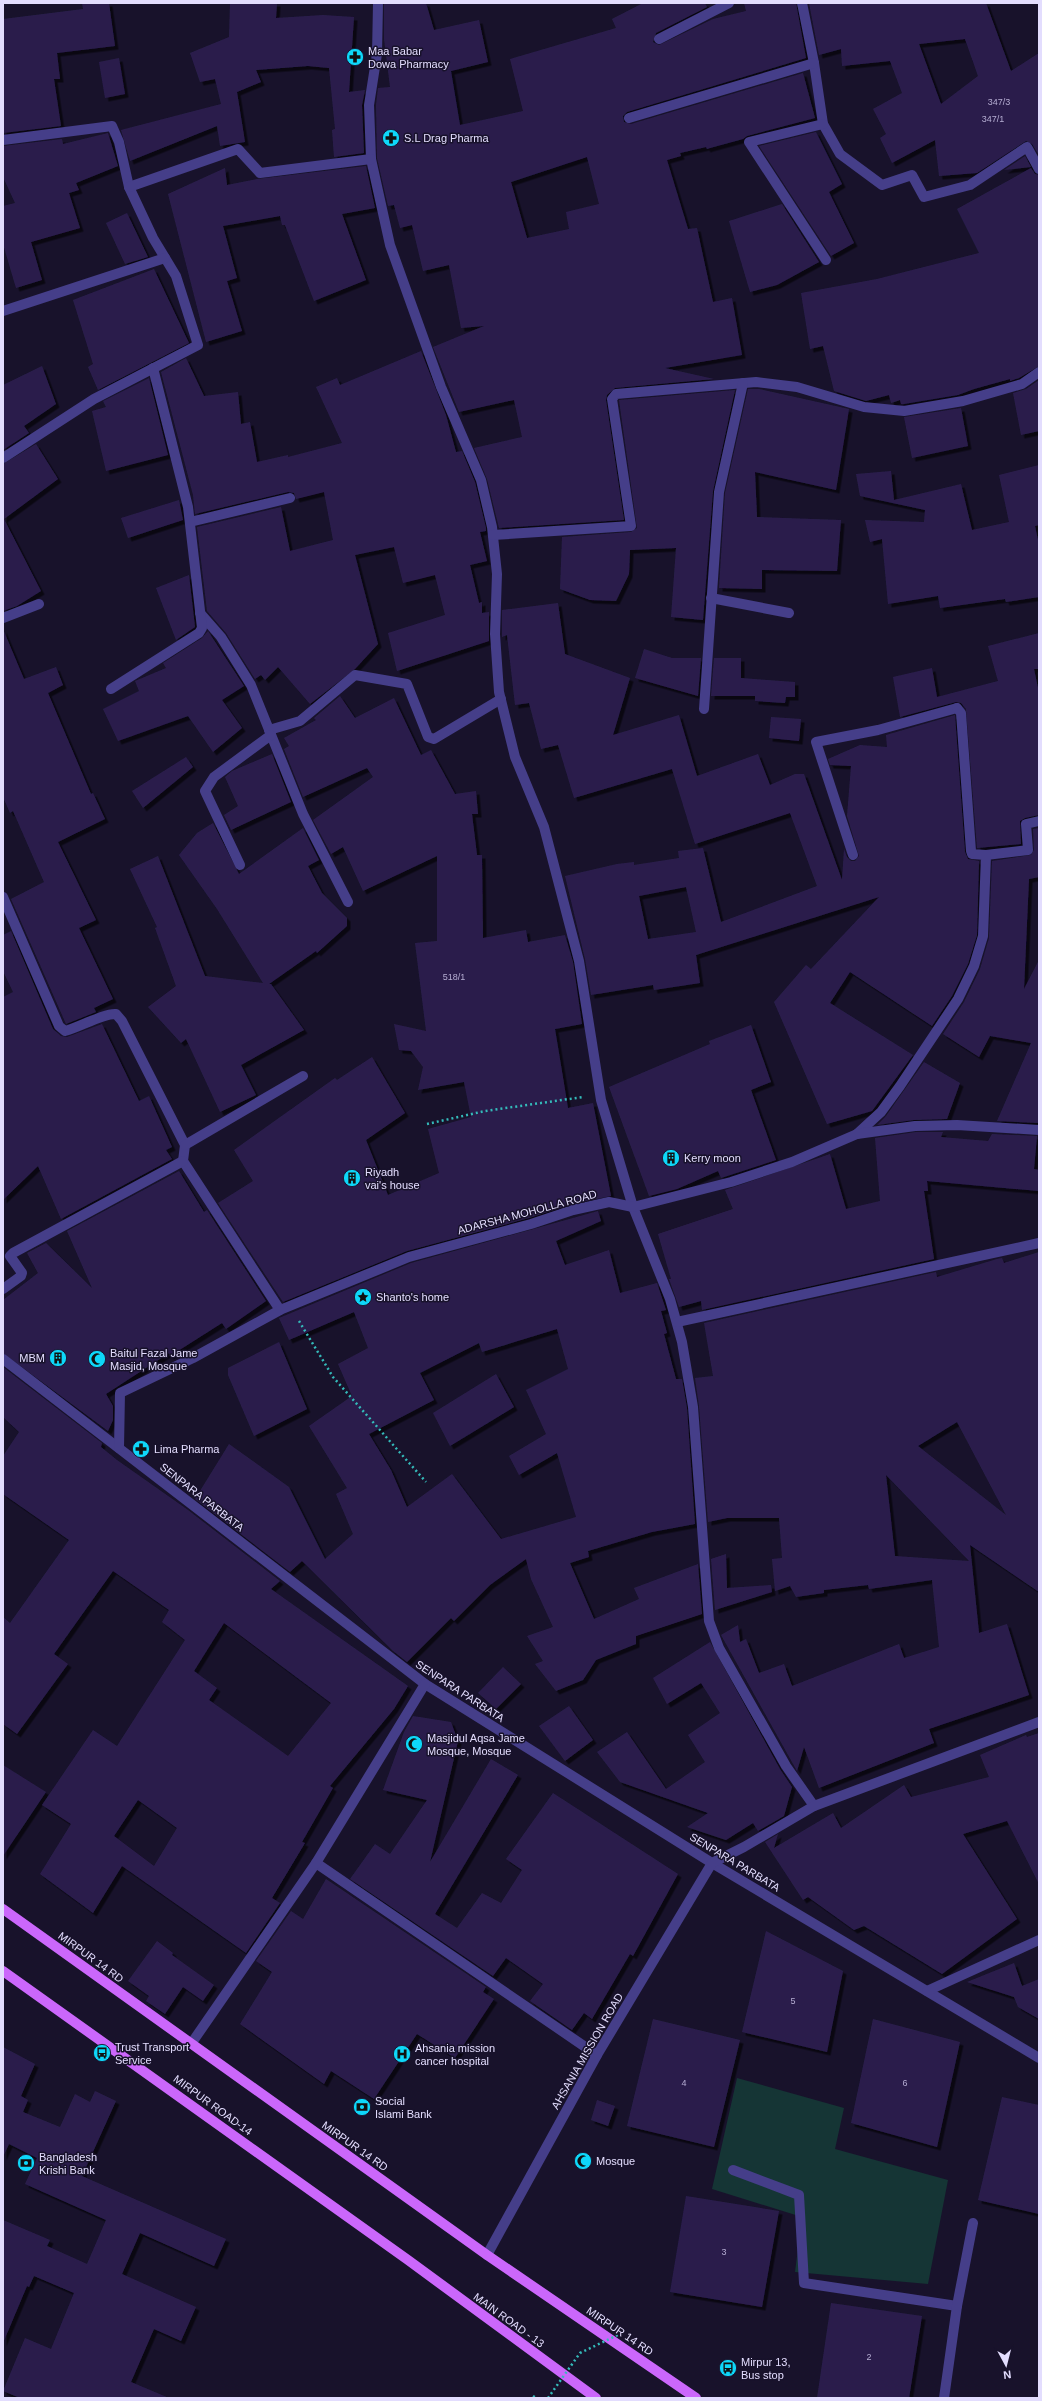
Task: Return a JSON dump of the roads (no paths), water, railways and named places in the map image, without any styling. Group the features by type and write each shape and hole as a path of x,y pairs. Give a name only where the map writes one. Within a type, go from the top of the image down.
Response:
{"main road":[{"name":"MIRPUR 14 RD","path":"3,1909 487,2255 696,2398"},
{"name":"MIRPUR ROAD-14","path":"3,1971 408,2260"},
{"name":"MAIN ROAD - 13","path":"408,2260 596,2398"}],"street":[{"path":"378,3 377,54 370,105 371,159 390,245 442,387 481,480 493,536 497,574 494,634 501,699 514,757 544,827 579,961 600,1094 633,1207 670,1299 682,1342 693,1407 709,1622 723,1654 786,1766 814,1806"},
{"path":"659,39 729,3"},
{"path":"802,3 814,63 823,124 840,154 882,185 912,175 924,196 970,185 1027,147 1039,169"},
{"path":"629,118 814,63"},
{"path":"823,124 749,142 826,260"},
{"path":"3,140 112,126 119,142 129,187 153,238 176,276 198,345 94,399 3,458"},
{"path":"129,187 238,149 260,173 371,159"},
{"path":"3,311 165,258"},
{"path":"111,689 201,631 188,507 154,368"},
{"path":"493,536 631,526 613,395 756,382 797,387 864,407 904,411 963,401 1022,384 1039,372"},
{"path":"704,709 719,492 743,383"},
{"path":"190,522 290,498"},
{"path":"711,598 789,613"},
{"path":"3,618 39,604"},
{"path":"200,612 221,637 251,685 303,814 348,902"},
{"path":"240,865 205,791 214,776 270,732 300,721 355,675 407,684 428,737 434,739 501,699"},
{"path":"853,855 816,742 878,730 957,708 961,713 972,854 986,855 1028,850 1026,824 1039,821"},
{"path":"856,1134 882,1112 958,999 974,966 983,936 986,855"},
{"path":"3,897 59,1026 65,1030 80,1028 109,1013 116,1014 122,1021 185,1145 184,1161 285,1308"},
{"path":"185,1145 303,1076"},
{"name":"ADARSHA MOHOLLA ROAD","path":"119,1448 120,1393 193,1358 285,1308 409,1257 609,1202 633,1207 731,1182 792,1162 856,1134 915,1126 957,1125 1039,1130"},
{"path":"3,1289 21,1276 22,1273 10,1256 13,1253 184,1161"},
{"path":"677,1322 1039,1243"},
{"name":"SENPARA PARBATA","path":"3,1359 425,1684 712,1863 1039,2058"},
{"path":"191,2044 316,1863 425,1684"},
{"path":"712,1863 744,1847 814,1806 1039,1722"},
{"path":"316,1863 596,2055"},
{"name":"AHSANIA MISSION ROAD","path":"487,2255 596,2055 712,1863"},
{"path":"927,1991 1039,1940"},
{"path":"733,2170 799,2195 804,2283 958,2306"},
{"path":"944,2398 958,2306 973,2224"}],"place":[{"name":"Maa Babar Dowa Pharmacy","path":"355,57"},
{"name":"S.L Drag Pharma","path":"391,138"},
{"name":"Kerry moon","path":"671,1158"},
{"name":"Riyadh vai's house","path":"352,1178"},
{"name":"Shanto's home","path":"363,1297"},
{"name":"MBM","path":"58,1358"},
{"name":"Baitul Fazal Jame Masjid, Mosque","path":"97,1359"},
{"name":"Lima Pharma","path":"141,1449"},
{"name":"Masjidul Aqsa Jame Mosque, Mosque","path":"414,1744"},
{"name":"Trust Transport Service","path":"102,2053"},
{"name":"Ahsania mission cancer hospital","path":"402,2054"},
{"name":"Social Islami Bank","path":"362,2107"},
{"name":"Mosque","path":"583,2161"},
{"name":"Bangladesh Krishi Bank","path":"26,2163"},
{"name":"Mirpur 13, Bus stop","path":"728,2368"}]}
